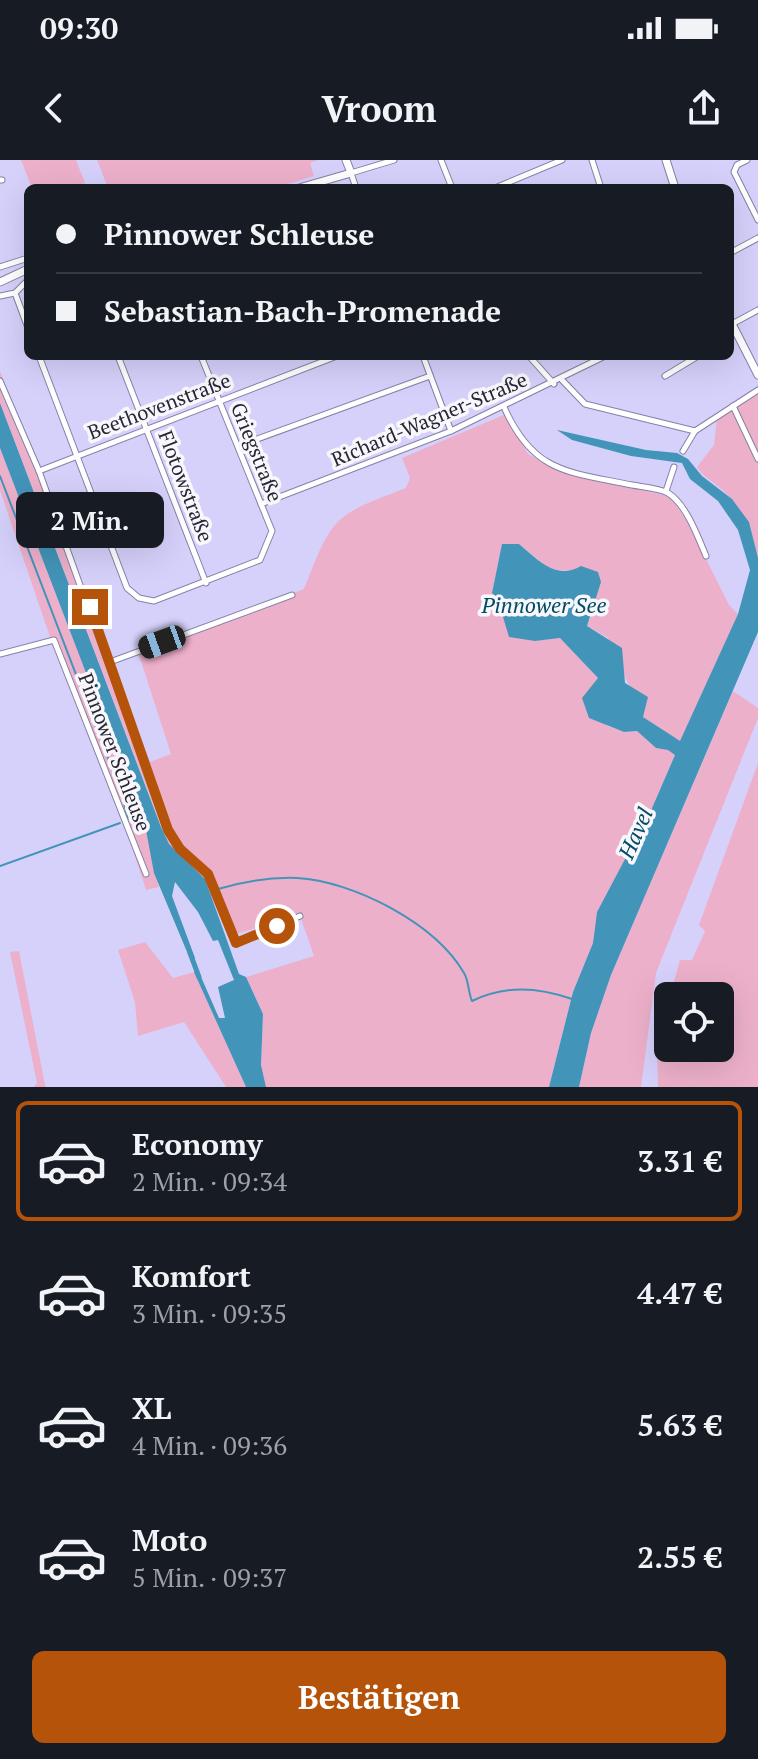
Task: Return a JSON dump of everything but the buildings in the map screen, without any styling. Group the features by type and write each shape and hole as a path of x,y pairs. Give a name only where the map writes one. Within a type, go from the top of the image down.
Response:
{"street":[{"path":"346,160 355,184"},
{"path":"313,184 394,160"},
{"path":"441,160 450,184"},
{"path":"505,184 562,160"},
{"path":"592,160 600,184"},
{"path":"666,160 674,184"},
{"path":"747,160 737,165 734,172 758,220"},
{"path":"734,251 758,238"},
{"path":"0,267 24,259"},
{"path":"0,282 24,271"},
{"path":"0,296 15,293 24,284"},
{"path":"15,293 24,317"},
{"path":"734,321 758,310"},
{"path":"734,328 758,375"},
{"path":"41,360 127,588 139,598 154,601 206,583"},
{"name":"Flotowstraße","path":"120,360 206,583"},
{"name":"Griegstraße","path":"203,360 272,531 260,560 206,583"},
{"name":"Beethovenstraße","path":"39,471 218,399 326,360"},
{"path":"424,360 451,431"},
{"path":"533,360 554,384"},
{"name":"Richard-Wagner-Straße","path":"261,504 451,431 554,384 598,360"},
{"path":"665,376 691,360"},
{"path":"238,446 430,376"},
{"path":"562,380 585,404 695,431"},
{"path":"0,381 39,471 110,662 292,595"},
{"path":"683,451 695,431 758,390"},
{"path":"733,406 758,459"},
{"path":"504,407 529,450 545,461 581,474 666,491 683,511 706,556"},
{"path":"666,491 674,467"},
{"name":"Pinnower Schleuse","path":"0,654 54,640 146,874"},
{"name":"Pinnower Schleuse","path":"110,662 168,830 180,849 208,874 236,943 300,916"}],"shaded area":[{"path":"21,160 76,160 85,183 82,184 30,184"},
{"path":"97,160 318,160 310,163 314,176 288,184 106,184"},
{"path":"0,371 150,762 171,754 138,652 304,589 322,546 338,521 363,505 406,488 410,478 402,458 506,414 528,454 559,470 671,497 689,525 729,605 738,614 680,742 643,717 608,638 587,626 593,611 573,571 549,569 519,544 502,545 492,593 535,641 560,638 598,678 594,683 607,726 624,732 637,731 656,748 668,749 675,755 633,852 625,859 597,912 593,943 573,992 549,1087 266,1087 261,1065 263,1014 246,977 314,956 300,916 228,936 205,879 168,844 0,403"},
{"path":"758,389 756,559 748,529 736,504 697,467 714,445 717,417"},
{"path":"0,448 146,830 159,887 146,890 122,816 50,637 0,490"},
{"path":"733,691 758,708 758,718 656,973 641,1087 579,1087 591,1033 611,975"},
{"path":"758,763 758,1087 658,1087 657,1062 734,1062 734,982 674,982 680,960 692,960 705,931 699,925"},
{"path":"145,942 173,978 194,972 246,1087 226,1087 184,1022 138,1036 135,1002 118,950"},
{"path":"19,951 46,1087 34,1087 37,1083 10,952"}],"water":[{"path":"0,403 161,827 169,844 205,879 239,974 246,977 263,1014 261,1065 266,1087 246,1087 194,972 198,970 219,1018 225,1018 218,987 234,980 218,940 213,941 198,912 175,882 172,896 195,958 190,959 154,873 146,830 0,448"},
{"name":"Pinnower See","path":"557,430 646,450 677,453 688,459 702,476 732,499 749,522 758,558 758,632 611,975 591,1033 579,1087 549,1087 573,992 593,943 597,912 625,859 633,852 675,755 656,748 637,731 624,732 589,718 582,698 598,678 560,638 535,641 509,637 503,617 507,607 492,593 502,544 519,544 555,570 572,570 581,566 598,572 601,582 587,626 622,648 625,683 648,697 643,717 680,741 738,614 750,570 738,530 718,501 690,479 682,463 631,456 572,440"}],"waterway":[{"path":"0,476 121,792 128,819"},
{"path":"0,866 120,823"},
{"path":"218,889 257,880 287,878 343,887 391,908 434,937 464,973 472,1001 509,990 546,992 572,999"},
{"path":"190,953 199,977"}],"route":[{"path":"90,607 168,830 180,849 208,874 236,943 277,926"}],"water label":[{"name":"Havel","path":"635,833"}]}
